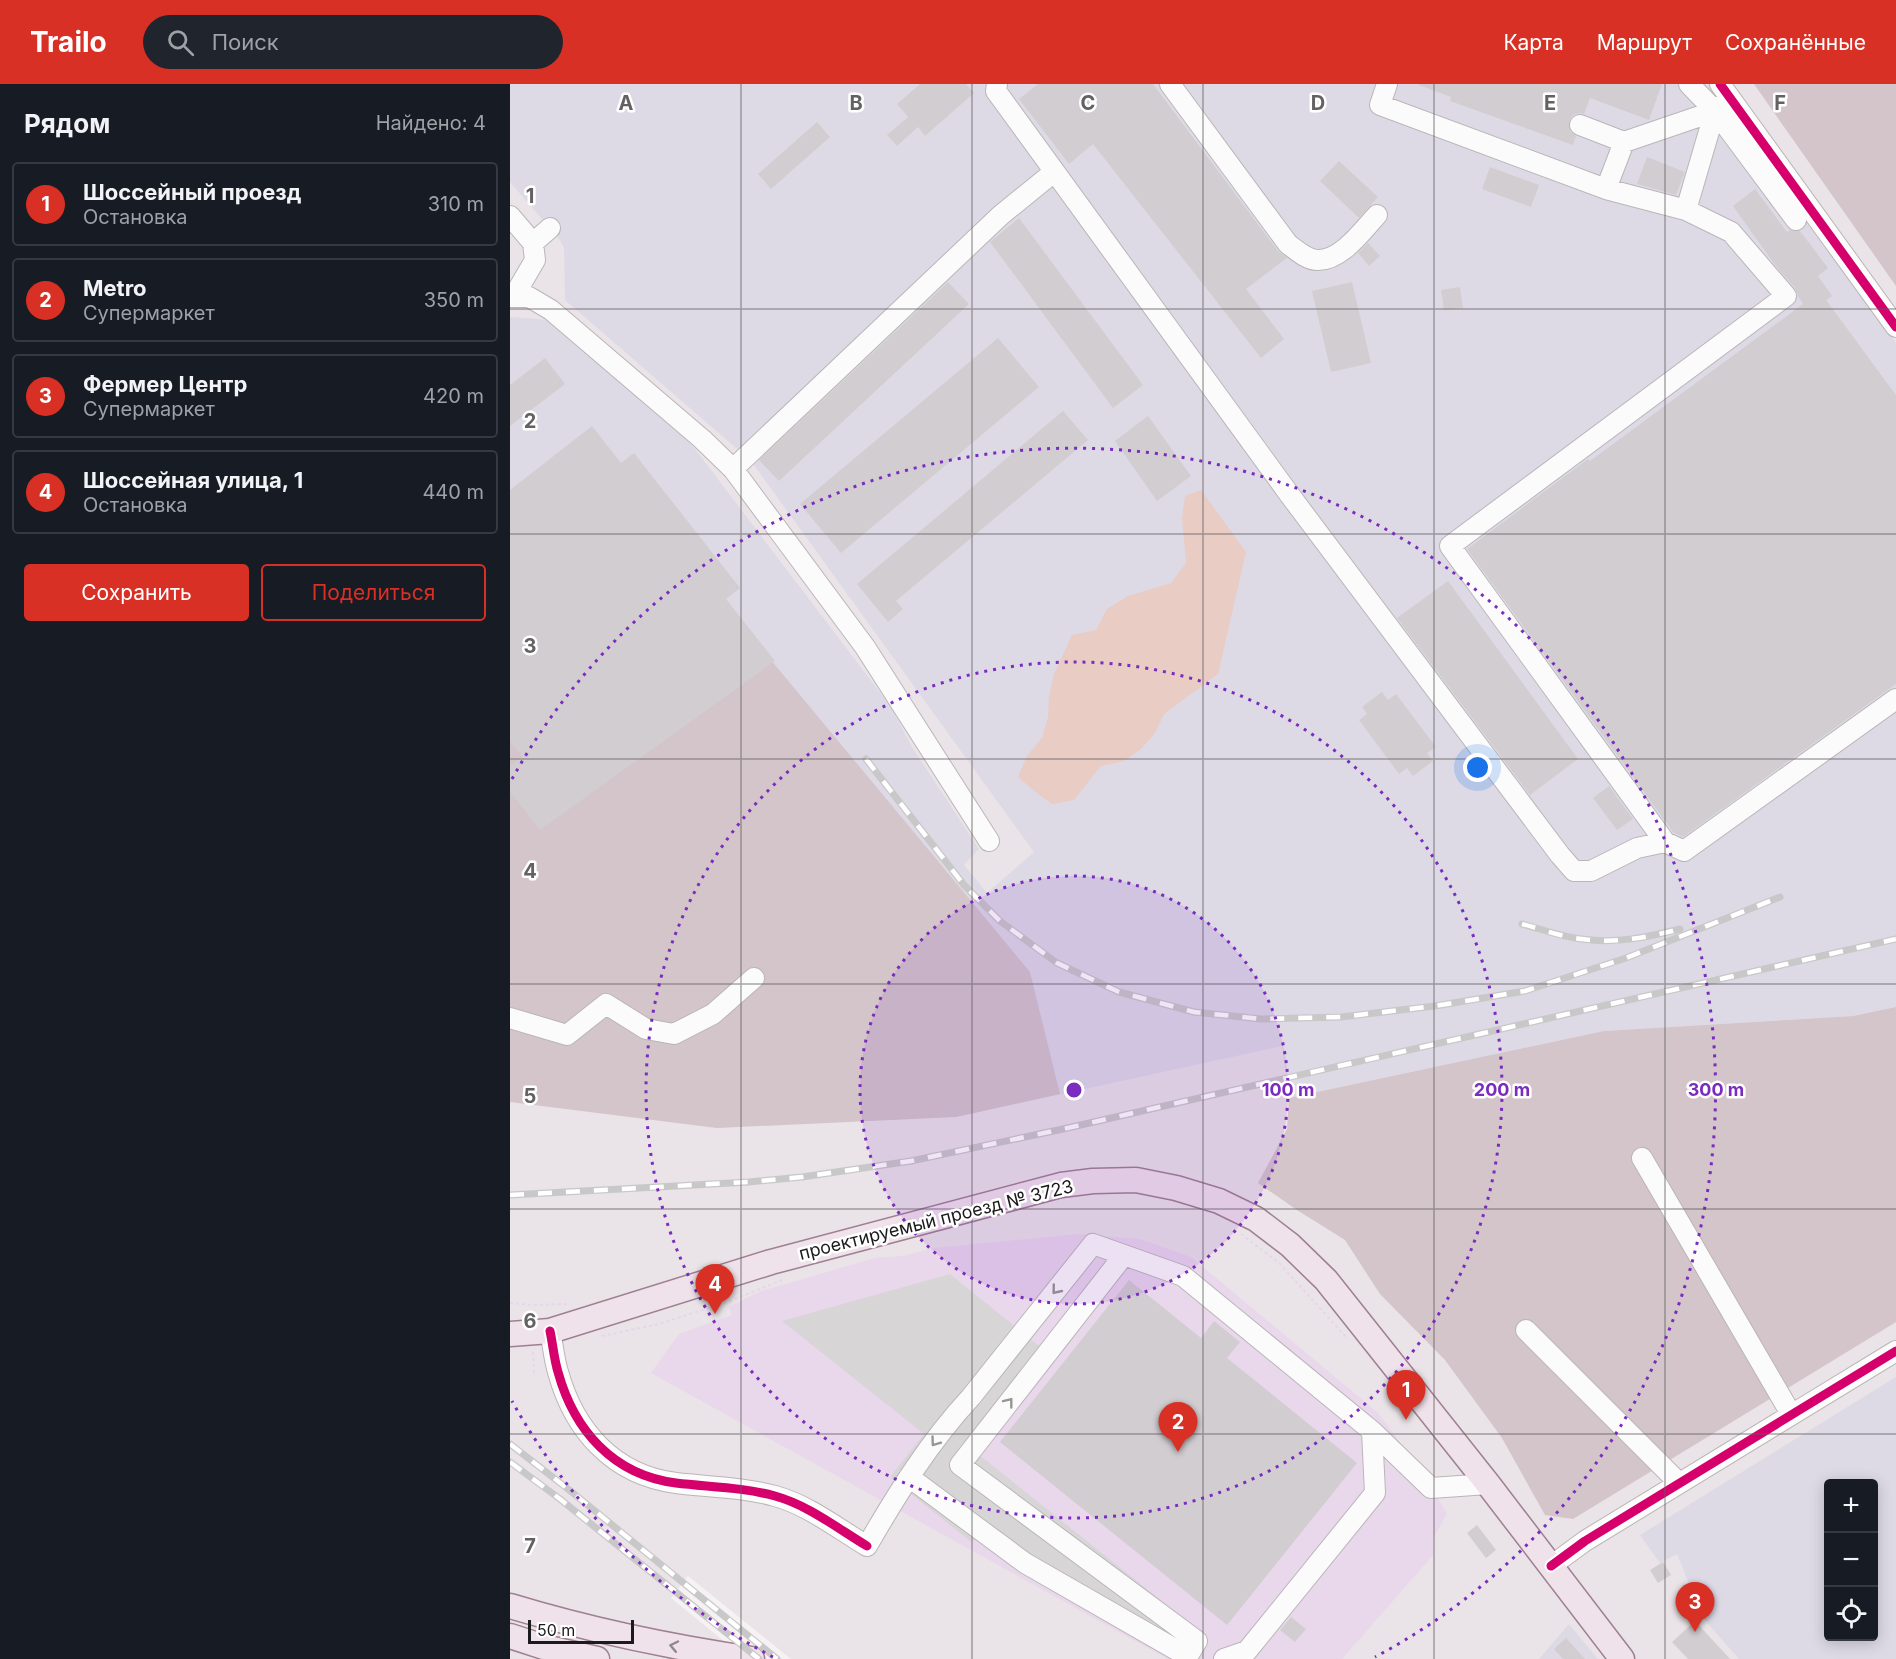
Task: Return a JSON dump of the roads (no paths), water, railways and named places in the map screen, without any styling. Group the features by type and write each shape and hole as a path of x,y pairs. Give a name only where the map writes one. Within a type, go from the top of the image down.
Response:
{"main road":[{"name":"проектируемый проезд № 3723","path":"510,1334 550,1331 771,1263 1061,1185 1093,1181 1136,1180 1176,1188 1220,1201 1256,1219 1290,1245 1326,1280 1488,1484 1622,1659"},
{"path":"510,1321 550,1331"},
{"path":"510,1606 560,1621 689,1650 752,1659"},
{"path":"510,1636 544,1647 597,1659"}],"street":[{"path":"997,84 996,91 1288,494 1574,871 1591,871 1637,848 1665,842"},
{"path":"1170,84 1288,244 1303,255 1315,261 1328,259 1343,250 1377,215"},
{"path":"1387,84 1380,105 1606,189 1686,210 1731,232 1786,296 1450,546 1665,842 1684,850 1896,699"},
{"path":"1689,84 1715,111 1796,220"},
{"path":"1686,210 1715,111 1725,91 1896,327"},
{"path":"1580,125 1624,142 1715,111"},
{"path":"1606,189 1624,142"},
{"path":"733,469 1001,215 1054,172"},
{"path":"510,216 533,243 535,260 512,297"},
{"path":"533,243 550,228"},
{"path":"512,297 529,297 551,310 702,439 733,469 865,647 990,841"},
{"path":"510,1018 567,1035 606,1004 646,1029 674,1034 713,1014 754,978"},
{"path":"1642,1158 1791,1414"},
{"path":"550,1331 558,1371 575,1415 600,1448 631,1470 673,1483 745,1489 777,1497 800,1505 867,1546 909,1477 955,1415 1093,1244 1184,1276 1372,1431 1431,1488 1488,1484"},
{"path":"1124,1255 960,1465 1190,1652"},
{"path":"1526,1330 1679,1483"},
{"path":"1551,1566 1584,1541 1896,1351"},
{"path":"909,1477 1025,1563 1190,1652 1224,1659 1247,1651 1375,1493 1372,1431"}],"railway":[{"path":"866,759 964,885 1000,921 1057,963 1119,992 1194,1012 1261,1019 1341,1017 1435,1006 1525,991 1626,958 1780,897"},
{"path":"1522,924 1567,937 1607,941 1632,939 1680,929"},
{"path":"510,1195 749,1182 802,1177 911,1161 1063,1129 1896,939"},
{"path":"510,1444 777,1659"},
{"path":"510,1462 560,1499 759,1659"}],"place":[{"name":"Шоссейная улица, 1","path":"715,1314"},
{"name":"Шоссейный проезд","path":"1406,1420"},
{"name":"Metro","path":"1178,1452"},
{"name":"Фермер Центр","path":"1695,1632"}]}
